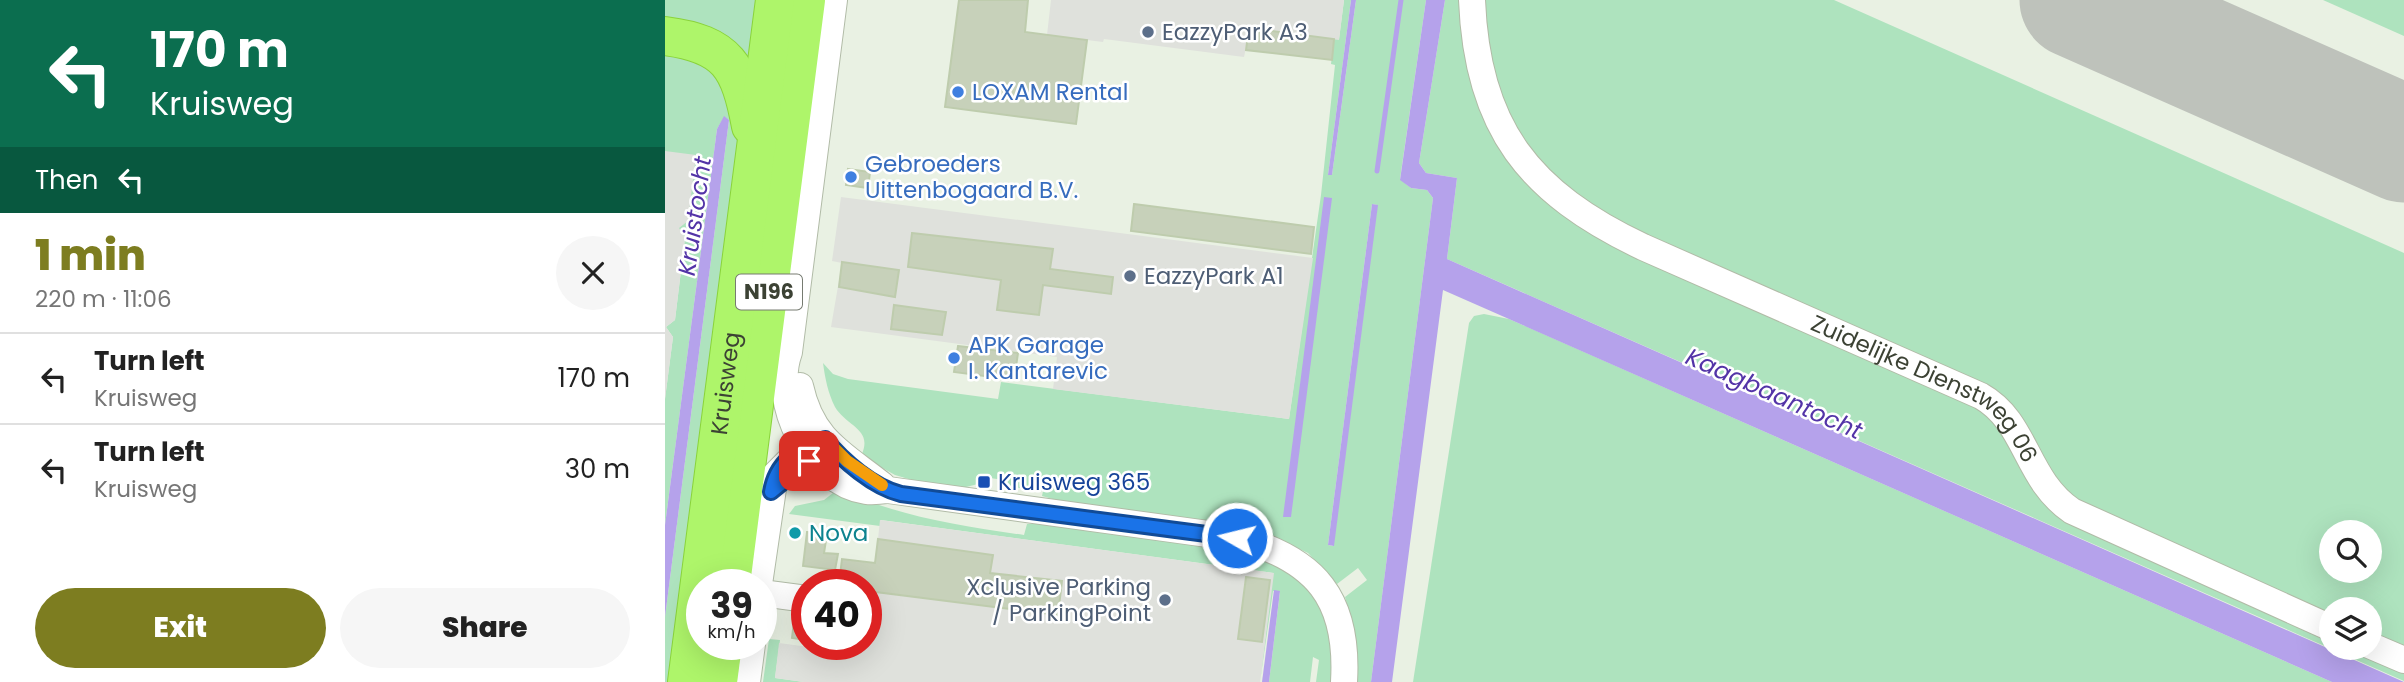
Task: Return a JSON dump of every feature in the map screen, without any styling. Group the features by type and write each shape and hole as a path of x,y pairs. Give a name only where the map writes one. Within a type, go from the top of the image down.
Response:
{"highway":[{"name":"Kruisweg","path":"687,682 775,0"},
{"name":"Kruisweg","path":"733,569 806,0"},
{"path":"665,36 706,45 732,66 744,87 756,148"},
{"path":"718,682 721,660"}],"street":[{"path":"834,0 789,352 783,369 784,389 791,417 815,447 831,474 867,491 888,491 1237,538 1281,552 1314,575 1334,604 1344,642 1344,682"},
{"name":"Zuidelijke Dienstweg 06","path":"1472,0 1476,40 1489,102 1500,128 1513,147 1549,186 1612,232 1988,400 2011,423 2045,488 2072,512 2319,623"},
{"path":"761,569 776,472 815,447"},
{"path":"2382,651 2404,660"},
{"path":"747,682 750,660"}],"green space":[{"path":"665,0 756,0 747,77 665,31"},
{"path":"1344,0 1351,0 1328,175 1332,175 1356,0 1426,0 1400,179 1411,188 1427,190 1433,198 1371,682 1354,682 1356,639 1345,597 1367,580 1358,568 1337,584 1308,553 1267,534 1095,511 1042,496 1043,491 1004,486 1004,480 983,477 982,483 962,488 895,475 861,456 864,447 862,434 835,407 823,363 833,374 848,379 998,399 1001,382 1289,419 1321,195 1335,65 1331,64 1334,39 1339,39","holes":["1372,204 1377,205 1333,546 1328,545"]},
{"path":"1445,0 1466,0 1470,46 1549,195 1992,415 2027,476 2319,630 2319,644 1447,259 1457,178 1426,173 1419,163"},
{"path":"1478,0 1834,0 2404,253 2404,653 2382,643 2382,597 2319,597 2319,615 2066,496 2021,426 1636,236 1560,188 1503,117"},
{"path":"2323,0 2404,0 2404,36"},
{"path":"665,41 701,49 741,118 669,682 665,682 665,617 729,120 724,117 717,129 665,525 665,399 673,337 666,327 675,320 685,238 678,228 665,154"},
{"path":"1484,314 1509,319 2332,682 1413,682 1469,323 1474,316"},
{"path":"838,489 906,513 976,528 1024,535 1027,524 1047,523 1154,535 1235,551 1270,564 1298,581 1323,612 1332,652 1333,682 1316,682 1319,660 1313,657 1310,682 1269,682 1280,591 1273,591 1260,682 1273,573 881,520 880,526 789,514 795,506 824,500"},
{"path":"777,640 780,640 775,678 804,682 763,682 766,660 777,660"},
{"path":"2382,659 2404,668 2404,681 2356,660"}],"shaded area":[{"name":"EazzyPark A3","path":"1051,0 1344,0 1339,40 1250,28 1244,57 1104,39 1103,42 1047,35"},
{"path":"1351,0 1356,0 1332,175 1328,175"},
{"path":"1426,0 1445,0 1419,163 1426,173 1457,178 1447,259 2319,644 2319,660 2354,660 2404,682 2332,682 1443,290 1392,682 1371,682 1433,198 1427,190 1411,188 1400,180"},
{"path":"724,116 729,120 665,617 665,525 717,129"},
{"path":"665,151 696,155 688,221 679,228 685,238 675,320 666,327 673,337 665,399"},
{"path":"841,197 1313,258 1289,419 1053,389 1057,357 831,327 842,263 832,261"},
{"path":"1324,197 1332,198 1291,517 1283,517"},
{"path":"1372,204 1378,205 1334,546 1328,545"},
{"name":"Xclusive Parking / ParkingPoint","path":"880,520 1274,573 1260,682 804,682 775,678 779,643 791,645 791,660 882,660 882,593 1058,615 1061,581 990,573 992,555 878,539"},
{"path":"1274,590 1280,591 1269,682 1262,682"}],"building":[{"path":"959,0 1028,0 1025,32 1087,40 1076,124 945,107"},
{"path":"1249,28 1334,39 1332,60 1246,50"},
{"path":"848,169 870,172 868,188 846,185"},
{"path":"1134,204 1314,227 1311,254 1131,231"},
{"path":"912,233 1053,249 1050,269 1113,277 1111,294 1043,285 1039,315 997,310 1001,280 908,267"},
{"path":"842,262 899,270 895,297 839,287"},
{"path":"894,305 946,312 942,335 891,329"},
{"path":"958,346 1018,353 1014,380 954,372"},
{"path":"807,532 827,534 824,553 838,554 835,569 803,566"},
{"path":"878,539 993,555 990,573 1062,581 1058,615 882,593 882,569 841,569 842,559 875,563"},
{"path":"1246,577 1270,580 1262,642 1238,639"}],"waterway":[{"path":"1377,171 1401,0"}],"taxiway":[{"path":"2154,0 2196,47 2226,65"}],"runway":[{"path":"2078,0 2404,144"}],"slow traffic":[{"path":"791,457 805,445 825,439 859,471 882,485"}],"place":[{"name":"EazzyPark A3","path":"1148,32"},
{"name":"LOXAM Rental","path":"958,92"},
{"name":"Gebroeders Uittenbogaard B.V.","path":"851,177"},
{"name":"EazzyPark A1","path":"1130,276"},
{"name":"APK Garage I. Kantarevic","path":"954,358"},
{"name":"Kruisweg 365","path":"984,482"},
{"name":"Nova","path":"795,533"},
{"name":"Xclusive Parking / ParkingPoint","path":"1165,600"}],"route":[{"path":"809,461 771,492 775,475 787,460 805,445 825,439 859,471 888,491 968,504 1237,538"}],"water label":[{"name":"Kruistocht","path":"695,216"},
{"name":"Kaagbaantocht","path":"1774,394"}]}
